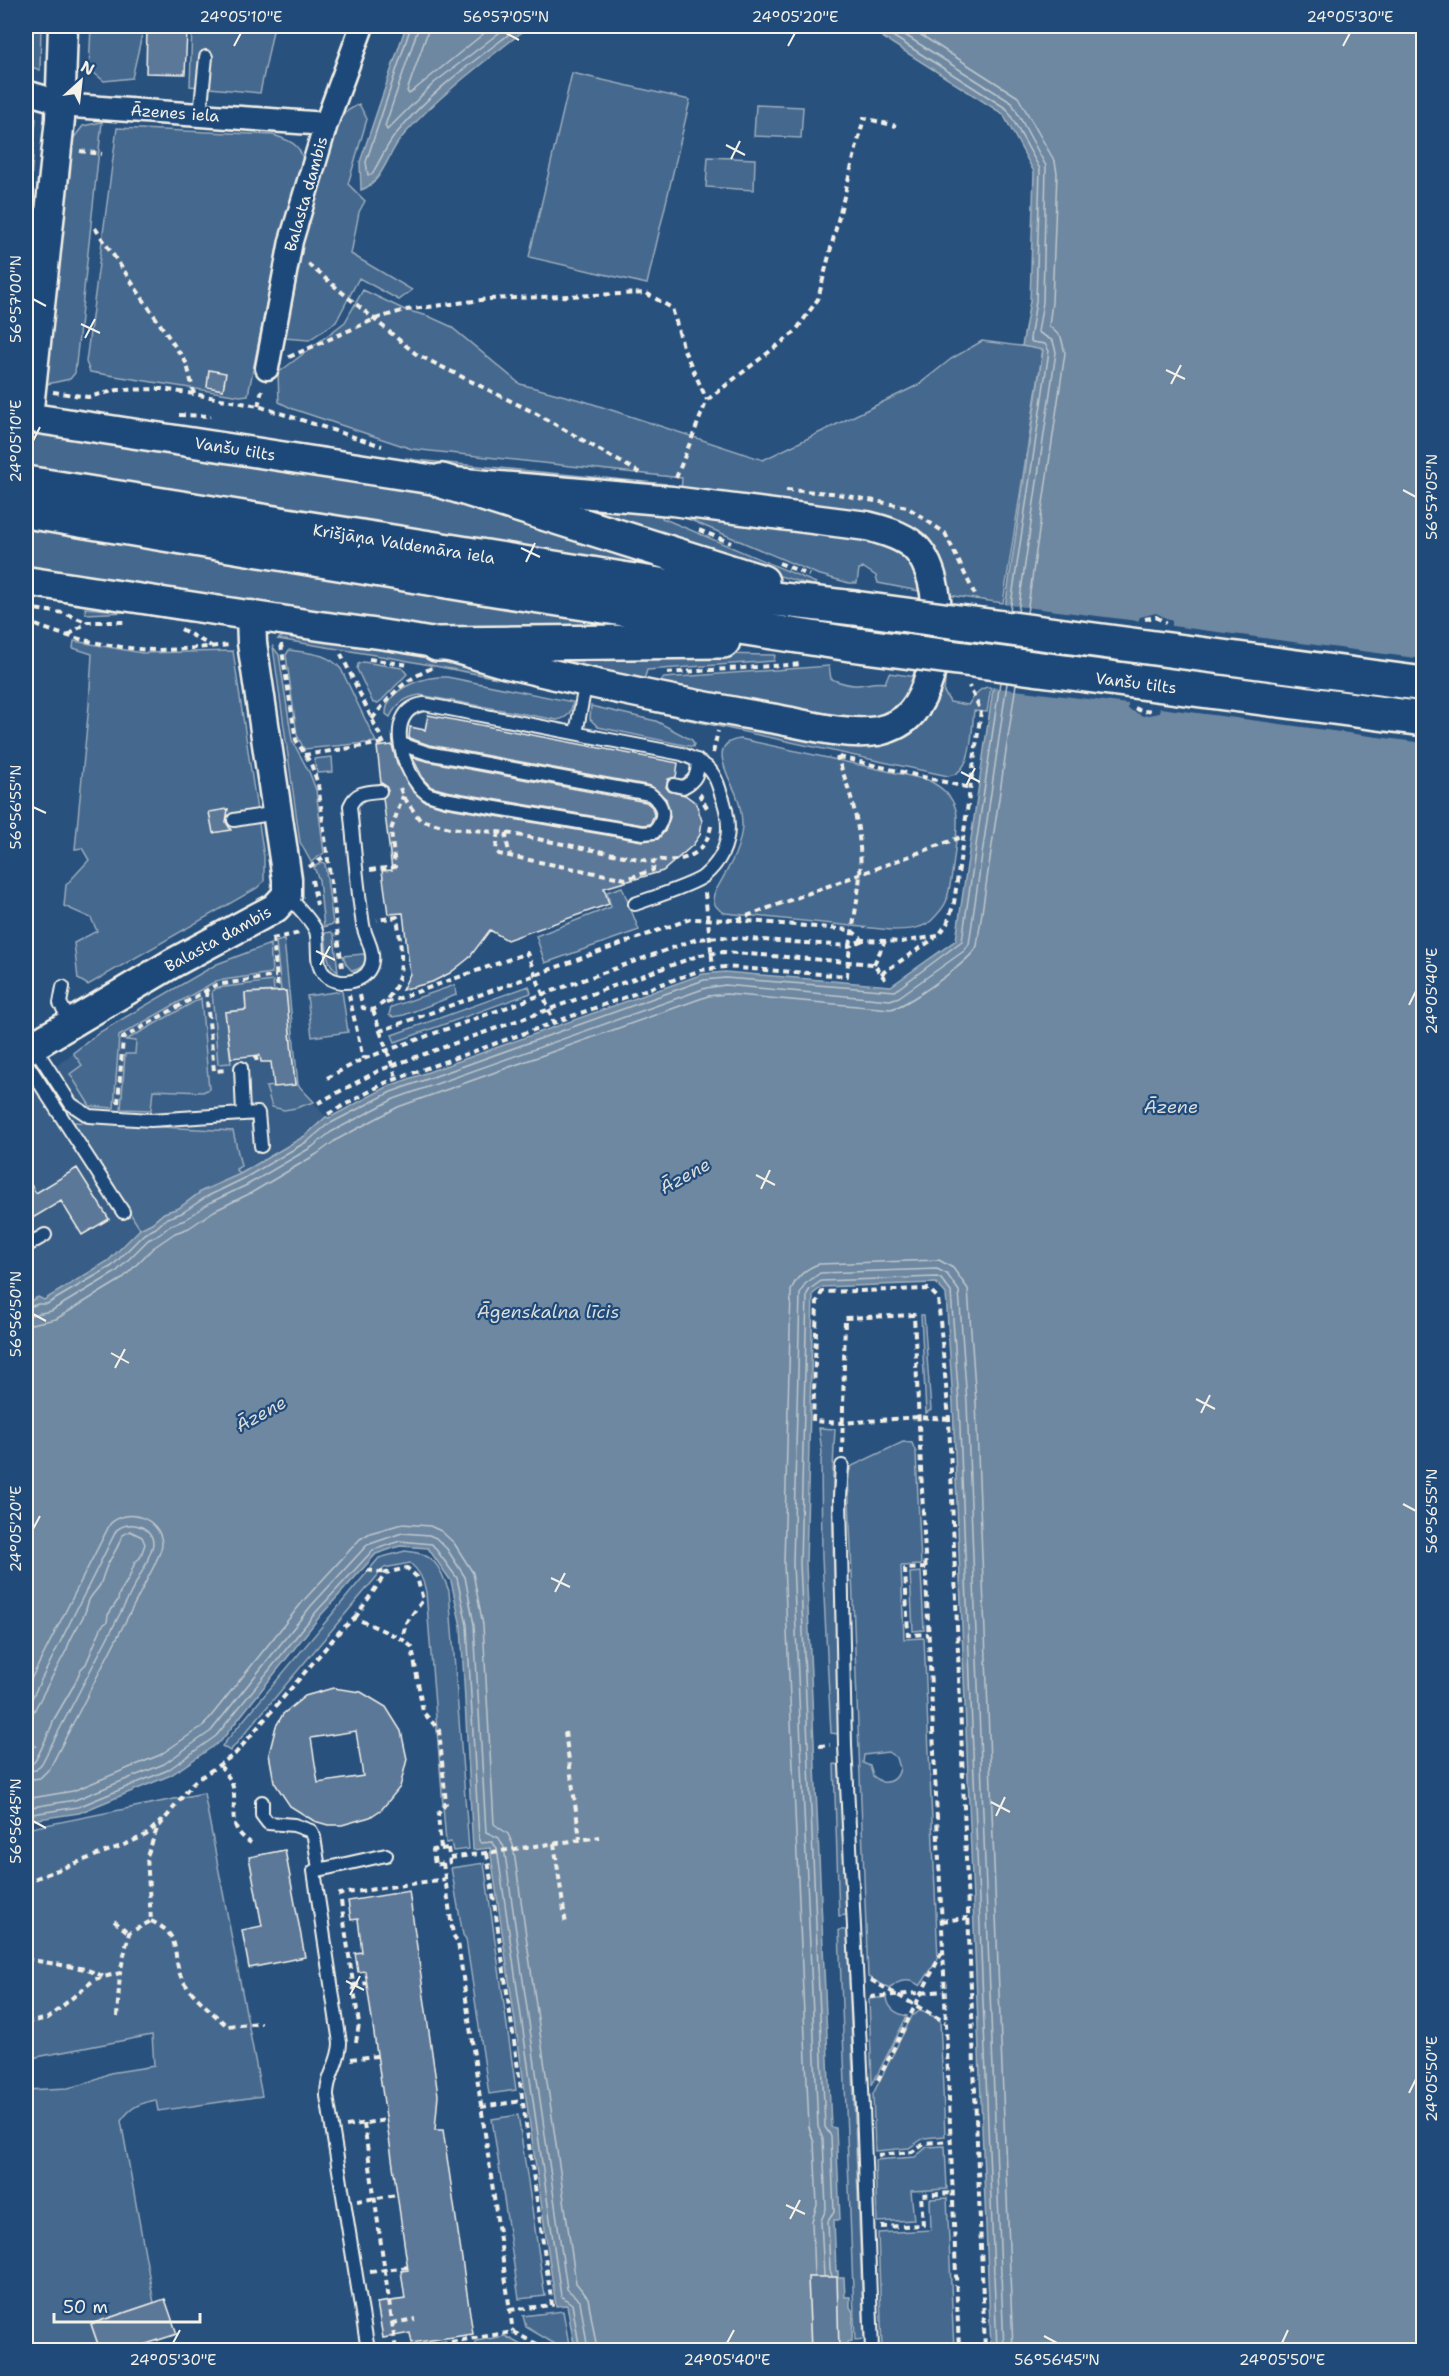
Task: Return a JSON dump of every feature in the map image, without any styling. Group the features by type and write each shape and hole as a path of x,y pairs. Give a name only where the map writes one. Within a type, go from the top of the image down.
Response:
{"main road":[{"path":"442,481 843,606 1424,684"},
{"name":"Krišjāņa Valdemāra iela","path":"26,483 678,588 843,606"},
{"name":"Krišjāņa Valdemāra iela","path":"26,511 495,589 828,649"},
{"path":"435,656 828,649"},
{"name":"Vanšu tilts","path":"828,649 1424,719"}],"street":[{"path":"27,417 61,102 63,26"},
{"name":"Balasta dambis","path":"267,368 291,241 326,124 362,26"},
{"name":"Āzenes iela","path":"26,92 74,106 326,124"},
{"name":"Vanšu tilts","path":"26,581 252,629 435,656 506,663 745,714 838,730 864,732 891,728 911,714 929,676 934,652 937,615 935,588 924,558 915,547 889,532 867,526 672,501 442,481 27,417"},
{"name":"Balasta dambis","path":"28,1052 71,1023 173,963 275,908 287,895 287,879 252,629"}],"lane":[{"path":"200,115 206,57"},
{"path":"576,733 586,681"},
{"path":"401,744 427,753 650,794 658,800 663,811 661,824 654,832 644,833 444,799 426,793 413,777 401,744 399,730 401,719 414,705 424,704 682,754 697,760 710,770 727,808 730,824 728,836 718,859 703,877 635,904"},
{"path":"674,786 682,787 696,776 697,760"},
{"path":"287,895 315,930 321,969 326,975 334,980 361,979 370,970 373,957 364,928 350,806 353,798 363,792 380,791"},
{"path":"234,820 276,813"},
{"path":"63,987 60,1003 71,1023"},
{"path":"28,1052 71,1104 89,1116 151,1120 258,1113 261,1146"},
{"path":"28,1052 123,1212"},
{"path":"241,1068 243,1113"},
{"path":"26,1246 45,1235"},
{"path":"842,1466 840,1497 845,1745 864,2109 872,2350"},
{"path":"262,1802 262,1815 268,1823 294,1825 311,1831 315,1837 319,1869"},
{"path":"368,2350 327,2089 343,2060 314,1870 386,1856"}],"path":[{"path":"675,481 707,399 795,332 818,299 864,118 896,126"},
{"path":"76,151 102,153"},
{"path":"95,228 187,364 194,394"},
{"path":"310,267 417,354 537,414 648,478"},
{"path":"267,368 375,318 405,310 489,299 646,293 672,308 684,350 707,399"},
{"path":"31,389 88,397 129,390 162,389 194,394 258,406 384,447"},
{"path":"186,415 211,416"},
{"path":"26,608 64,613 87,622 126,622"},
{"path":"26,621 68,636 139,649 212,646 252,629 281,644 296,740 311,764 318,784 336,929"},
{"path":"68,636 87,622"},
{"path":"180,629 212,646"},
{"path":"663,674 828,649"},
{"path":"304,755 384,744 341,654"},
{"path":"372,719 396,689 435,656"},
{"path":"881,974 938,936 947,924 954,903 981,711 968,682"},
{"path":"709,810 700,796 706,789 718,730"},
{"path":"328,1114 397,1079 701,970 725,967 847,976 860,873 856,816 849,786 837,756"},
{"path":"377,869 395,867 391,830 403,796"},
{"path":"499,832 496,849 499,854 626,879 653,870 657,861 674,862 693,855 707,839 711,820"},
{"path":"507,833 510,856"},
{"path":"736,920 964,836"},
{"path":"305,869 311,877 317,902 317,918 309,923"},
{"path":"703,877 713,968"},
{"path":"380,1031 690,919 736,920 851,930 863,940"},
{"path":"327,1078 386,1050 697,939 721,937 849,946 863,940 902,942 938,936"},
{"path":"273,938 278,991"},
{"path":"874,964 885,941"},
{"path":"318,1102 392,1065 700,955 723,952 874,964"},
{"path":"385,1003 528,953 554,1023"},
{"path":"874,964 887,982"},
{"path":"117,1118 123,1038 216,985 276,976"},
{"path":"206,991 214,1071 257,1067 256,1055"},
{"path":"373,1010 397,1079"},
{"path":"949,1419 918,1417 843,1423 813,1422 817,1302 822,1292 929,1289 938,1298 949,1419 985,2350"},
{"path":"842,1466 845,1318 914,1314 959,2350"},
{"path":"367,1570 386,1573 407,1568 417,1577 423,1600 406,1623 402,1639"},
{"path":"926,1568 905,1569 908,1635 928,1634"},
{"path":"151,1921 147,1856 157,1829 194,1782 235,1754 341,1630 355,1617 386,1573"},
{"path":"355,1617 402,1639 412,1647 423,1712 439,1730 446,1803 438,1814 441,1849"},
{"path":"565,1732 580,1839"},
{"path":"220,1765 232,1783 234,1822 239,1835 251,1843"},
{"path":"26,1884 146,1834 170,1813"},
{"path":"450,1858 600,1837"},
{"path":"554,1843 566,1925"},
{"path":"448,1848 450,1858 450,1862 435,1865 433,1850 448,1848"},
{"path":"487,1853 552,2305 510,2310"},
{"path":"443,1863 453,1935 458,1942 513,2332"},
{"path":"343,2060 358,2037 359,2024 340,1894 445,1879"},
{"path":"941,1921 968,1918"},
{"path":"114,1921 129,1933"},
{"path":"117,2017 120,1973 129,1933 141,1924 151,1921 165,1927 173,1939 182,1980 227,2026 261,2023"},
{"path":"864,2109 943,1949"},
{"path":"26,1959 86,1969 104,1977"},
{"path":"857,1972 945,2022"},
{"path":"26,2021 48,2018 95,1979 120,1973"},
{"path":"858,1997 944,1991"},
{"path":"343,2060 377,2056"},
{"path":"481,2107 522,2101"},
{"path":"333,2128 387,2120"},
{"path":"364,2124 397,2350 513,2332 549,2350"},
{"path":"865,2156 912,2152 926,2142 950,2141"},
{"path":"868,2228 923,2225 921,2195 953,2193"},
{"path":"345,2202 397,2195"},
{"path":"356,2274 408,2267"},
{"path":"392,2323 415,2319"}],"shaded area":[{"path":"26,26 41,26 40,70 26,65"},
{"path":"91,26 144,26 132,78 104,81 89,69"},
{"path":"192,26 274,26 260,93 190,86"},
{"path":"572,73 690,100 647,284 529,257"},
{"path":"359,104 367,119 348,184 365,201 359,212 351,254 412,290 399,300 359,278 336,322 309,340 284,338 287,300 303,236 342,114"},
{"path":"756,105 803,107 801,138 754,136"},
{"path":"26,114 36,119 26,243"},
{"path":"102,122 75,373 70,379 47,384 72,140 83,126"},
{"path":"117,128 273,135 289,141 300,150 303,161 278,246 248,395 240,396 90,372 86,362"},
{"path":"708,157 755,159 754,190 706,187"},
{"path":"363,290 405,310 428,316 450,326 520,384 584,401 763,460 918,385 951,359 982,341 1043,349 1003,603 947,595 936,556 681,494 682,478 412,449 293,409 279,402 278,373 345,322"},
{"path":"26,427 454,495 679,572 26,469"},
{"path":"406,458 666,484 665,492 423,467 405,461"},
{"path":"540,498 663,509 662,518 816,583 814,586 742,565"},
{"path":"681,516 802,527 869,540 893,548 908,559 924,592 878,583 876,576 864,568 859,569 857,583 817,574"},
{"path":"26,524 669,628 416,629 26,568"},
{"path":"85,608 189,617 188,622 129,612 86,614"},
{"path":"289,633 371,644 463,663 561,690 278,639"},
{"path":"74,641 142,653 233,651 264,857 264,881 257,888 88,985 78,979 74,943 97,931 91,918 64,906 66,885 89,860 82,848 75,849 92,654 73,648"},
{"path":"273,647 279,655 292,740 316,790 324,853 311,862 300,842"},
{"path":"289,650 324,657 341,669 376,742 304,749 297,735 286,655"},
{"path":"507,654 775,655 774,661 647,670 643,683"},
{"path":"363,662 402,668 407,674 382,700 373,703 357,669 358,664"},
{"path":"829,666 831,679 849,684 885,683 889,673 917,677 895,709 878,717 867,718 838,718 655,685 664,678"},
{"path":"438,677 573,702 568,714 557,720 420,695 402,702 390,717 386,714 391,698 404,687 421,680"},
{"path":"938,680 945,681 944,692 950,702 968,705 980,690 991,687 987,712 974,711 967,759 963,767 948,776 652,712 651,704 860,743"},
{"path":"591,706 656,721 692,740 693,747 598,727 590,719"},
{"path":"741,739 928,780 945,792 952,800 956,810 957,828 948,894 945,905 937,915 917,928 891,930 725,913 719,910 714,903 714,894 735,853 742,826 739,802 725,770 722,753 724,746"},
{"path":"332,757 333,772 317,773 314,759"},
{"path":"322,862 325,864 333,924 324,927 319,880 314,867"},
{"path":"622,887 639,930 545,963 536,936 611,907 607,892"},
{"path":"331,932 334,935 338,972 327,955 325,933"},
{"path":"284,939 298,1085 326,1117 305,1136 140,1229 108,1261 44,1300 26,1303 26,1092 46,1079 44,1075 100,1032 217,964"},
{"path":"284,939 298,1085 314,1102 284,1110 272,1107 266,1087 295,1084 286,991 281,991 276,942"},
{"path":"270,944 272,973 216,981 119,1036 114,1108 90,1106 70,1074 82,1065 73,1053 100,1032 217,964"},
{"path":"363,954 366,956 364,964 352,971 343,956"},
{"path":"273,981 274,991 245,993 246,1010 225,1012 231,1063 218,1064 212,991 217,988"},
{"path":"455,985 456,995 404,1015 393,1017 389,1015 391,1007"},
{"path":"529,986 531,993 395,1042 392,1035"},
{"path":"342,991 348,1032 312,1037 307,996"},
{"path":"201,998 209,1089 203,1092 153,1090 151,1110 121,1109 125,1054 135,1054 136,1041 126,1040"},
{"path":"326,1117 330,1147 202,1191 179,1208 164,1213 140,1229 73,1122 233,1131 241,1166 236,1169 240,1174 305,1136"},
{"path":"921,1315 924,1315 931,1410 926,1413"},
{"path":"819,1428 835,1429 833,1543 838,1734 831,1733 822,1557 822,1453"},
{"path":"903,1442 912,1443 916,1453 921,1565 901,1566 904,1639 924,1638 938,1959 920,1986 905,1981 897,1983 890,1989 868,1977 848,1474 852,1466","holes":["888,1752 897,1758 899,1772 889,1782 882,1782 873,1776 870,1766 863,1763 864,1755"]},
{"path":"405,1551 423,1555 434,1562 449,1591 469,1849 453,1851 451,1842 446,1843 426,1592 421,1576 410,1563 384,1568 230,1751 222,1746 379,1558"},
{"path":"921,1572 924,1630 913,1631 910,1573"},
{"path":"834,1764 840,1765 846,1915 839,1916"},
{"path":"204,1793 262,2096 158,2111 156,2100 140,2104 128,2112 121,2121 154,2303 91,2324 100,2350 26,2350 26,2090 68,2088 110,2073 154,2066 152,2035 26,2059 26,1829"},
{"path":"484,1863 516,2090 489,2094 466,1939 463,1935 451,1868"},
{"path":"839,1930 847,1930 864,2339 855,2340"},
{"path":"887,1997 889,2005 894,2010 907,2016 872,2085 869,1999"},
{"path":"921,2010 940,2020 945,2136 924,2138 909,2148 875,2151 873,2094 912,2016"},
{"path":"518,2115 545,2296 519,2299 492,2119"},
{"path":"945,2146 947,2189 911,2191 914,2220 877,2222 875,2160 915,2157 927,2147"},
{"path":"947,2198 954,2350 882,2350 878,2233 931,2230 930,2199"},
{"path":"563,2311 570,2350 565,2350 526,2327 523,2316"},
{"path":"505,2336 530,2350 476,2348 476,2341"}],"water":[{"path":"406,26 530,26 463,78 432,106 397,143 375,181 361,190 360,162"},
{"path":"865,26 1423,26 1423,2350 991,2350 953,1404 946,1294 936,1283 822,1287 813,1294 806,1563 831,2127 836,2128 840,2220 834,2220 836,2271 838,2271 838,2278 844,2278 845,2297 850,2297 850,2307 853,2312 852,2341 847,2342 847,2350 575,2350 567,2305 556,2306 490,1848 473,1850 461,1626 451,1581 428,1548 400,1546 376,1554 321,1615 221,1741 171,1775 79,1813 26,1821 26,1757 31,1756 26,1752 26,1744 36,1746 26,1740 26,1303 38,1297 44,1300 108,1261 140,1229 164,1213 179,1208 202,1191 240,1174 305,1136 326,1117 329,1118 389,1086 703,974 725,972 891,986 956,940 1043,350 1022,346 1030,301 1034,172 1003,114"}],"pier":[{"path":"1002,604 1138,621 1140,617 1156,613 1172,621 1172,626 1423,659 1423,743 1160,708 1159,713 1143,716 1128,709 1128,704 990,687"}],"building":[{"path":"147,26 176,26 176,32 187,33 185,74 146,73"},
{"path":"209,370 226,373 223,390 207,387"},
{"path":"428,715 678,763 676,777 668,779 666,787 669,791 685,795 696,803 702,821 700,835 693,845 663,871 604,888 609,904 507,940 490,930 469,958 450,973 432,982 402,990 410,974 403,913 388,914 382,871 392,870 383,798 388,791 381,783 377,747 392,745 397,763 412,790 424,801 443,807 642,841 658,839 665,831 670,817 666,799 651,786 429,745 409,738 410,727 425,730"},
{"path":"412,757 646,802 652,807 654,815 650,824 643,825 446,791 431,787 424,780"},
{"path":"228,809 226,822 231,830 213,833 209,812"},
{"path":"286,991 295,1085 274,1087 271,1062 261,1062 260,1055 231,1058 225,1012 246,1010 245,993"},
{"path":"77,1168 109,1219 82,1235 61,1201 26,1222 26,1177 36,1193"},
{"path":"333,1688 361,1692 386,1707 401,1731 407,1759 400,1787 382,1809 370,1817 342,1825 328,1825 314,1821 290,1806 274,1782 269,1754 276,1726 283,1714 305,1696","holes":["356,1731 363,1776 318,1783 311,1738"]},
{"path":"285,1850 305,1957 249,1968 242,1930 262,1926 249,1857"},
{"path":"409,1891 438,2095 435,2130 443,2130 473,2334 412,2343 410,2333 383,2338 377,2303 405,2299 401,2271 408,2270 365,1971 358,1972 355,1953 362,1952 358,1919 351,1920 348,1901"},
{"path":"808,2277 837,2277 839,2350 811,2350"},
{"path":"165,2299 177,2334 128,2350 100,2350 91,2324"}],"water label":[{"name":"Āzene","path":"1171,1107"},
{"name":"Āzene","path":"685,1176"},
{"name":"Āgenskalna līcis","path":"548,1312"},
{"name":"Āzene","path":"261,1414"}]}
